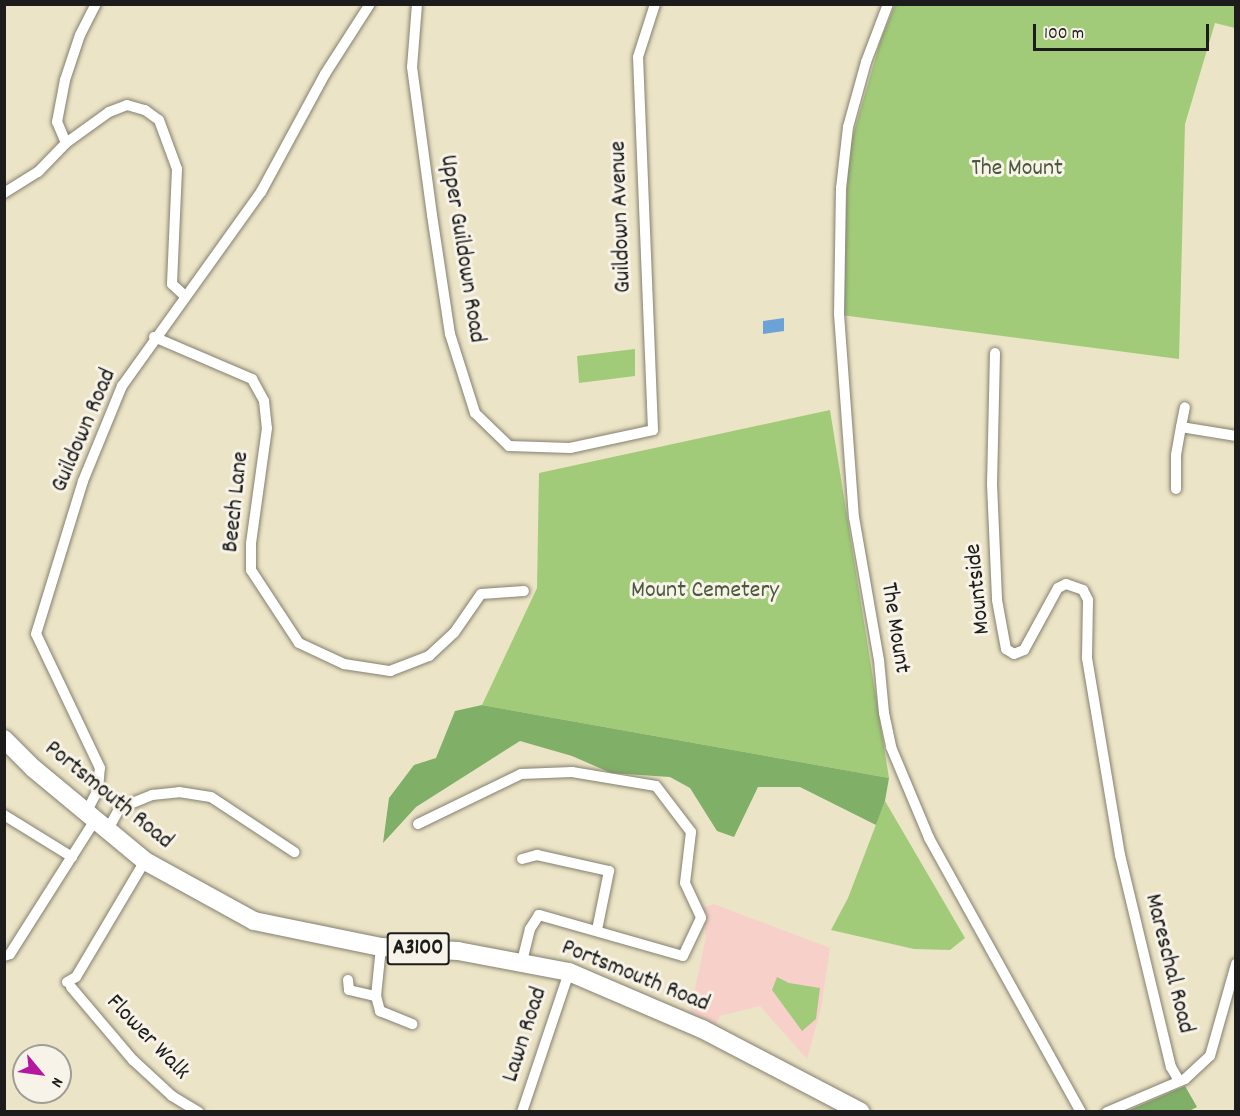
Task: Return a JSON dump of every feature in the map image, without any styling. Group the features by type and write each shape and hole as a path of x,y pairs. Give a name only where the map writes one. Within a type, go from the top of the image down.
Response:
{"main road":[{"name":"Portsmouth Road","path":"4,739 96,821 145,861 254,921 381,946 458,951 522,961 569,972 702,1029 861,1112"}],"street":[{"path":"66,143 57,122 64,80 96,4"},
{"name":"Guildown Road","path":"96,821 99,768 36,634 83,481 122,386 154,337 261,192 325,74 370,4"},
{"name":"Upper Guildown Road","path":"417,4 412,67 432,215 450,334 475,413 509,446 570,448 653,430"},
{"name":"Guildown Avenue","path":"653,430 638,57 655,4"},
{"name":"The Mount","path":"888,4 862,72 848,127 842,178 838,314 852,499 884,713 891,747 929,838 1081,1112"},
{"path":"4,193 38,172 66,143 109,112 127,105 146,110 159,120 177,169 179,189 172,284 185,296"},
{"name":"Beech Lane","path":"154,337 252,379 264,401 267,428 251,543 251,570 299,643 344,664 390,670 429,656 454,633 481,594 524,591"},
{"name":"Mountside","path":"995,353 992,484 997,600 1006,649 1014,654 1024,650 1058,588 1066,584 1083,590 1088,600 1087,658 1120,855"},
{"path":"1176,489 1176,455 1185,407"},
{"path":"1181,427 1236,436"},
{"path":"418,824 521,774 572,772 656,786 691,832 685,883 701,918 683,956 539,915 530,929 522,961"},
{"path":"4,956 10,954 96,821 152,795 179,792 211,797 294,852"},
{"path":"4,815 72,857"},
{"path":"522,859 537,855 609,871 597,930"},
{"name":"Mareschal Road","path":"1120,855 1171,1067 1179,1081"},
{"name":"Flower Walk","path":"145,861 76,978 69,984 134,1060 172,1096 199,1112"},
{"path":"381,946 376,996 380,1011 412,1024"},
{"path":"1107,1112 1179,1081 1210,1056 1236,964"},
{"name":"Lawn Road","path":"522,1112 569,972"},
{"path":"348,980 349,990 376,996"}],"shaded area":[{"path":"714,904 830,948 821,1009 807,1059 760,1006 720,1016 716,1024 690,1012 706,937 703,908"}],"green space":[{"name":"The Mount","path":"895,5 1235,5 1235,28 1215,23 1185,124 1179,359 841,315 849,149 881,39"},
{"path":"635,349 635,376 579,383 577,356"},
{"name":"Mount Cemetery","path":"830,410 889,778 482,705 537,588 539,473"},
{"path":"482,705 889,778 885,801 876,825 800,787 758,787 734,837 717,831 690,788 670,777 611,773 572,756 520,741 416,807 383,843 389,798 414,765 436,758 455,711"},
{"path":"885,801 965,938 950,950 914,949 831,930 848,898"},
{"path":"777,977 789,983 820,988 816,1019 802,1031 772,990"},
{"path":"1185,1086 1197,1107 1189,1111 1127,1111"}],"water":[{"path":"784,318 784,331 763,334 763,321"}]}
